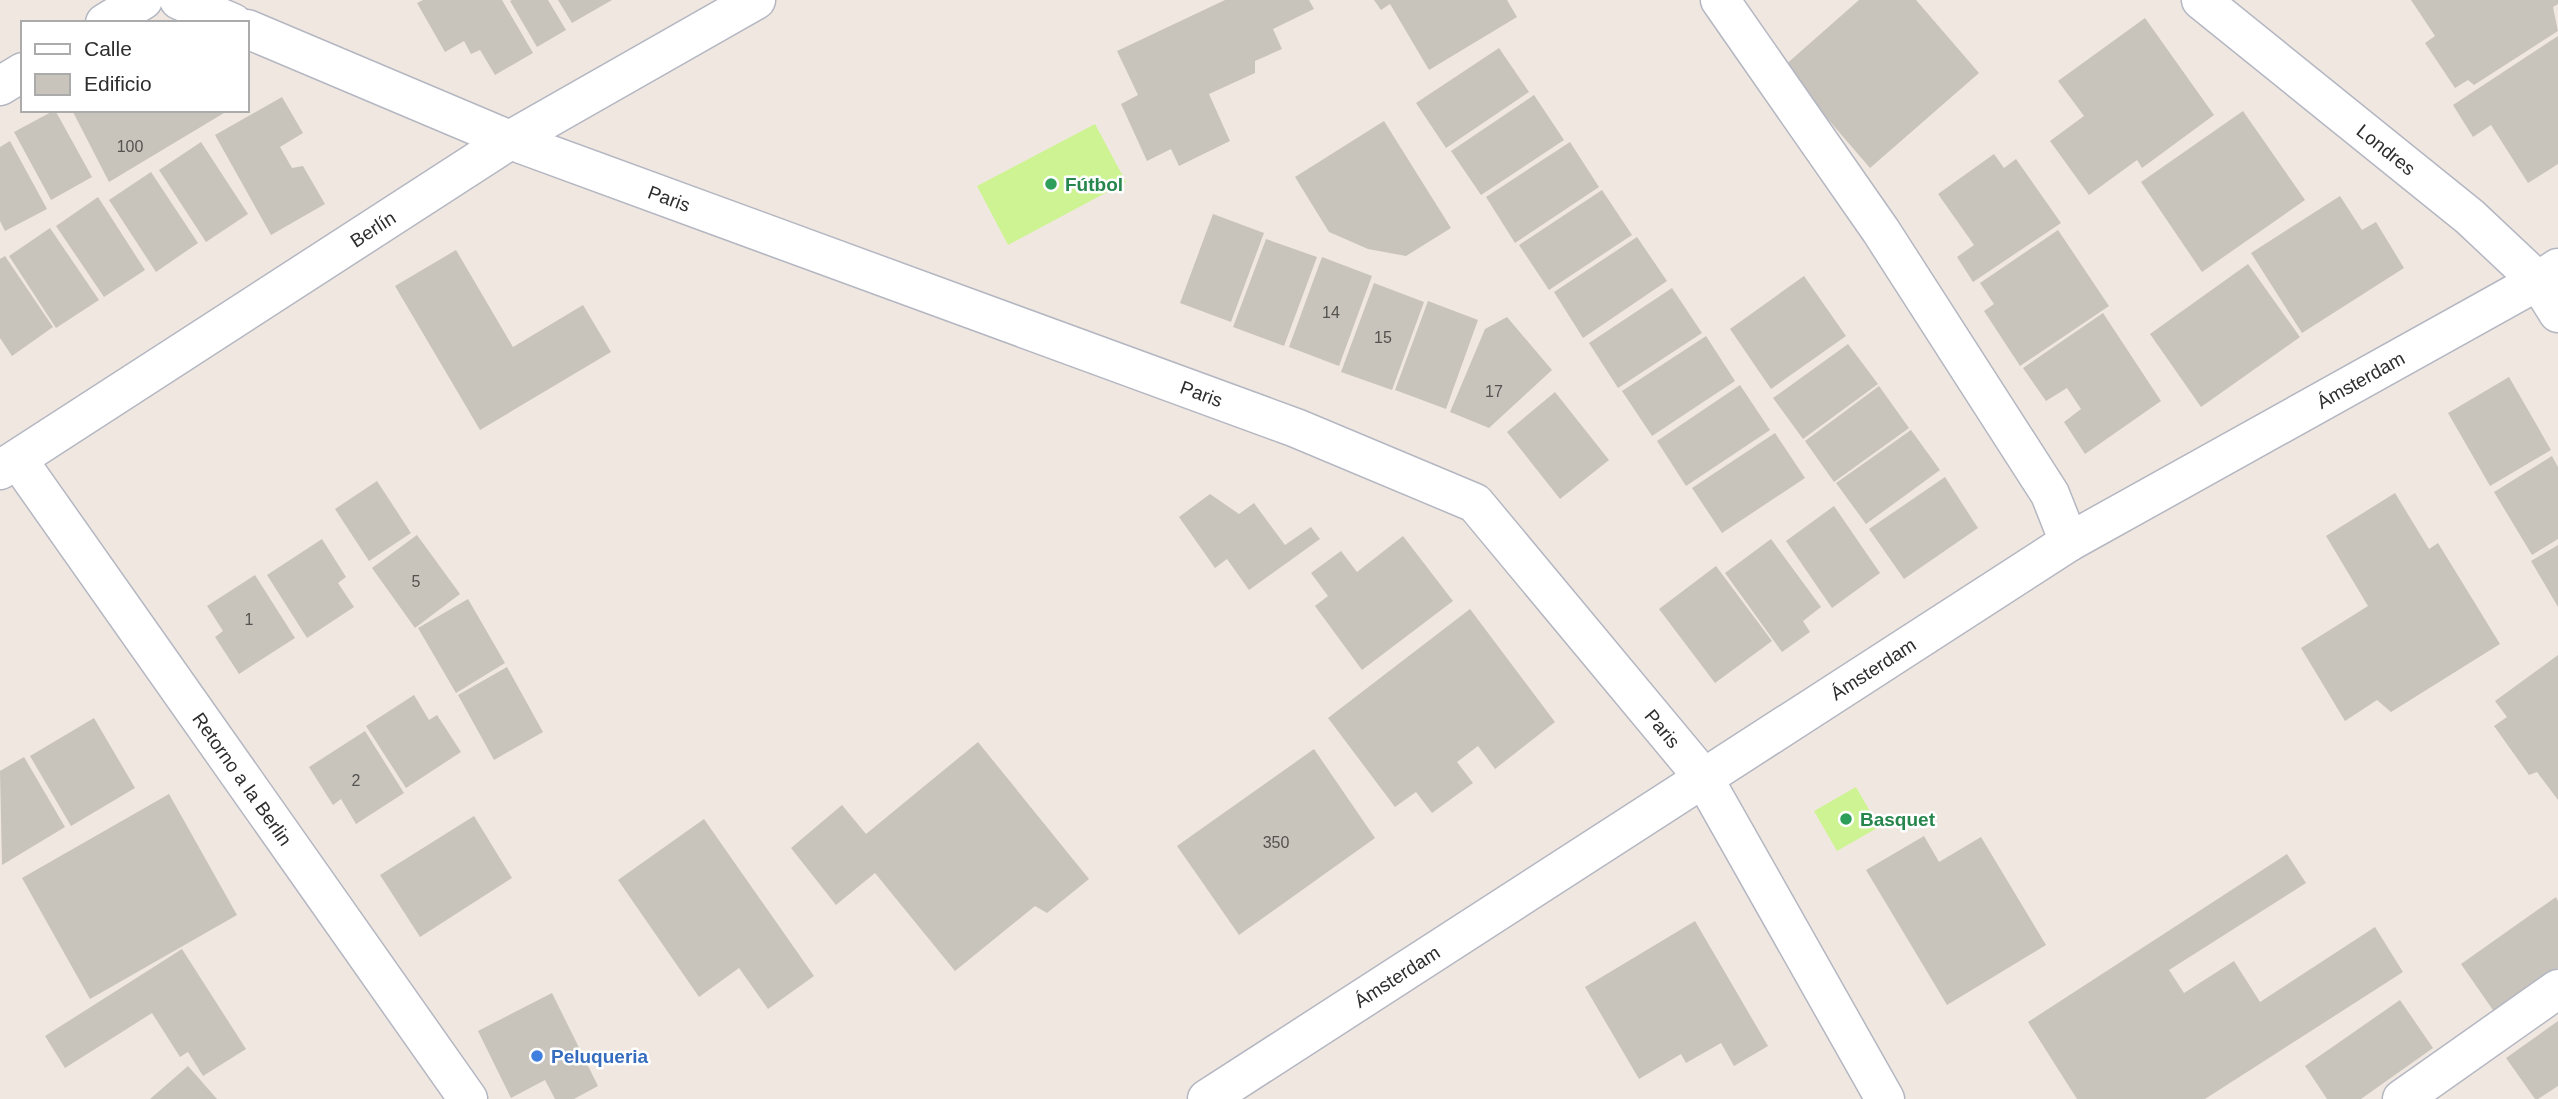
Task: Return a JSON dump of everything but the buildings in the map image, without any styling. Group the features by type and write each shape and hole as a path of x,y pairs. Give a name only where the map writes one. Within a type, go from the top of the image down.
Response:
{"street":[{"path":"108,21 143,0"},
{"path":"179,0 228,21"},
{"name":"Berlín","path":"9,465 510,139 756,0"},
{"path":"1720,0 1881,231 1925,299 2050,494 2069,542"},
{"name":"Londres","path":"2201,0 2470,217 2548,274 2558,313"},
{"name":"Paris","path":"248,29 510,139 1296,428 1475,503 1703,776 1885,1099"},
{"path":"0,86 21,73"},
{"name":"Ámsterdam","path":"1207,1099 2069,542 2548,274"},
{"name":"Retorno a la Berlin","path":"9,465 468,1099"},
{"path":"2402,1099 2558,989"}],"green space":[{"name":"Fútbol","path":"1095,124 1126,182 1008,245 977,186"},
{"name":"Basquet","path":"1856,787 1879,827 1837,851 1814,811"}],"place":[{"name":"Fútbol","path":"1051,184"},
{"name":"Basquet","path":"1846,819"},
{"name":"Peluqueria","path":"537,1056"}]}
